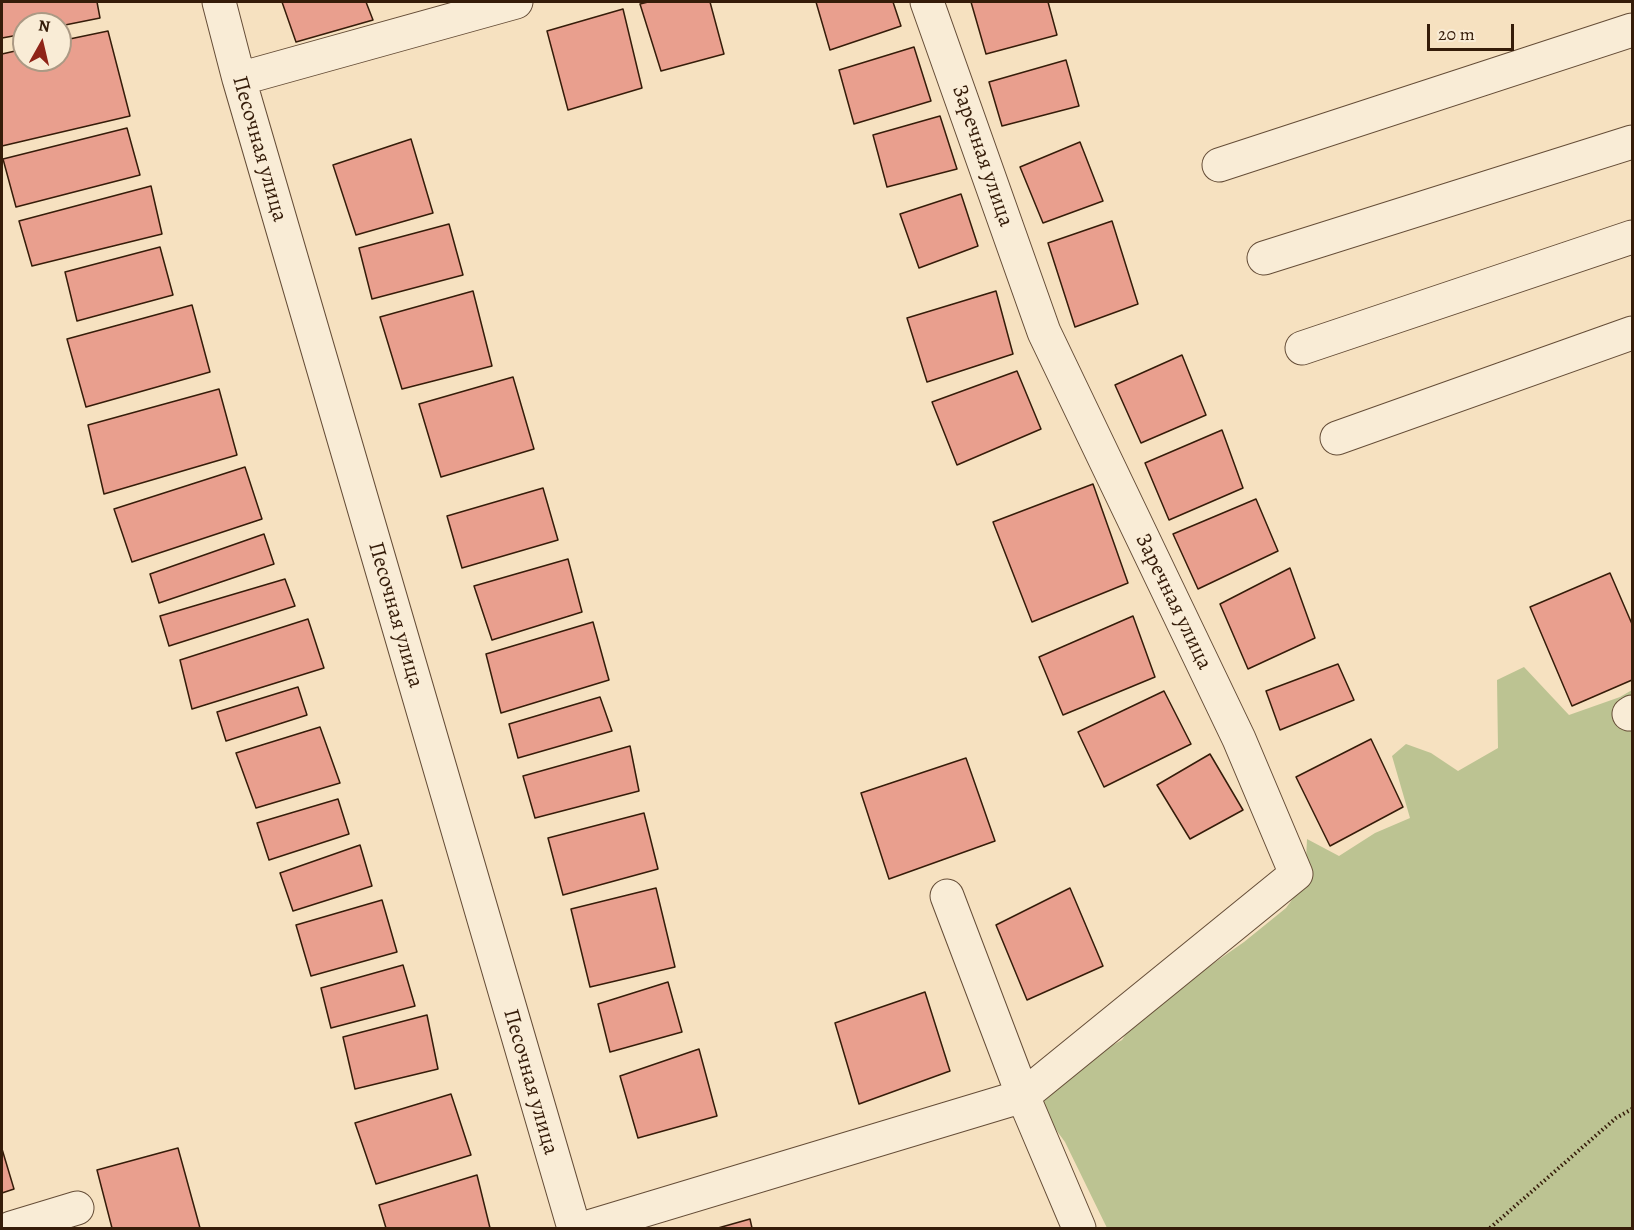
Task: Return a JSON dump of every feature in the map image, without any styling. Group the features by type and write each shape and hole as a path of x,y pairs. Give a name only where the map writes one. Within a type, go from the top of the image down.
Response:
{"street":[{"name":"Песочная улица","path":"219,2 239,79 574,1228"},
{"path":"239,79 516,2"},
{"name":"Заречная улица","path":"927,2 1044,332 1239,739 1296,874 1023,1096"},
{"path":"1219,165 1632,30"},
{"path":"1264,258 1632,142"},
{"path":"1302,348 1632,237"},
{"path":"1337,438 1632,333"},
{"path":"947,896 1023,1096 1079,1228"},
{"path":"585,1228 1023,1096"},
{"path":"11,1228 77,1208"}],"path":[{"path":"1490,1228 1616,1118 1632,1108"}],"green space":[{"path":"1524,667 1569,715 1620,697 1632,690 1632,1228 1107,1228 1065,1142 1040,1108 1051,1089 1095,1055 1122,1040 1137,1017 1244,942 1286,908 1305,882 1307,839 1339,856 1375,833 1410,818 1392,756 1406,744 1431,753 1458,771 1498,748 1497,680"}],"building":[{"path":"2,2 97,2 100,18 72,24 72,12 12,12 12,36 2,38"},
{"path":"282,2 366,2 373,20 296,42"},
{"path":"710,2 724,54 661,71 640,4"},
{"path":"816,2 893,2 901,26 830,50"},
{"path":"971,2 1048,2 1057,35 986,54"},
{"path":"623,9 642,88 568,110 547,31"},
{"path":"108,31 130,116 2,146 2,54 12,52 12,72 72,72 72,38"},
{"path":"914,47 931,101 854,124 839,70"},
{"path":"1066,60 1079,106 1002,126 989,82"},
{"path":"940,116 957,169 887,187 873,135"},
{"path":"127,128 140,175 16,207 3,159"},
{"path":"411,139 433,213 356,235 333,165"},
{"path":"1080,142 1103,201 1043,223 1020,167"},
{"path":"151,186 162,234 32,266 19,221"},
{"path":"961,194 978,246 919,268 900,214"},
{"path":"1112,221 1138,304 1075,327 1048,243"},
{"path":"449,224 463,275 372,299 359,248"},
{"path":"160,247 173,295 77,321 65,272"},
{"path":"473,291 492,366 402,389 380,317"},
{"path":"996,291 1013,354 927,382 907,318"},
{"path":"192,305 210,372 86,407 67,339"},
{"path":"1182,355 1206,415 1141,443 1115,385"},
{"path":"1017,371 1041,429 957,465 932,402"},
{"path":"513,377 534,449 441,477 419,404"},
{"path":"219,389 237,455 104,494 88,425"},
{"path":"1222,430 1243,488 1169,520 1145,463"},
{"path":"245,467 262,519 132,562 114,509"},
{"path":"1093,484 1128,583 1032,622 993,522"},
{"path":"543,488 558,540 462,568 447,516"},
{"path":"1256,499 1278,551 1198,589 1173,534"},
{"path":"264,534 274,564 159,603 150,574"},
{"path":"568,559 582,612 492,640 474,586"},
{"path":"1290,568 1315,638 1248,669 1220,604"},
{"path":"1610,573 1632,624 1632,680 1572,706 1530,607"},
{"path":"285,579 295,606 169,646 160,616"},
{"path":"1133,616 1155,677 1063,715 1039,657"},
{"path":"308,619 324,668 192,709 180,660"},
{"path":"593,622 609,680 501,713 486,654"},
{"path":"1338,664 1354,700 1280,730 1266,691"},
{"path":"298,687 307,715 226,741 217,712"},
{"path":"1164,691 1191,744 1104,787 1078,732"},
{"path":"600,697 612,731 518,758 509,724"},
{"path":"320,727 340,783 256,808 236,753"},
{"path":"1371,739 1403,807 1330,846 1296,777"},
{"path":"630,746 639,791 535,818 523,776"},
{"path":"1210,754 1243,810 1190,839 1157,785"},
{"path":"966,758 995,841 889,879 861,793"},
{"path":"338,799 349,834 269,860 257,823"},
{"path":"644,813 658,869 563,895 548,838"},
{"path":"360,845 372,886 293,911 280,873"},
{"path":"656,888 675,967 590,987 571,909"},
{"path":"1070,888 1103,966 1027,1000 996,925"},
{"path":"382,900 397,952 311,976 296,925"},
{"path":"403,965 415,1006 331,1028 321,988"},
{"path":"668,982 682,1032 610,1052 598,1004"},
{"path":"925,992 950,1071 859,1104 835,1023"},
{"path":"427,1015 438,1069 355,1089 343,1037"},
{"path":"699,1049 717,1116 638,1138 620,1076"},
{"path":"451,1094 471,1155 376,1184 355,1123"},
{"path":"178,1148 200,1228 112,1228 97,1170"},
{"path":"2,1149 14,1189 2,1193"},
{"path":"477,1175 490,1228 386,1228 379,1205"},
{"path":"750,1219 752,1228 718,1228"}]}
